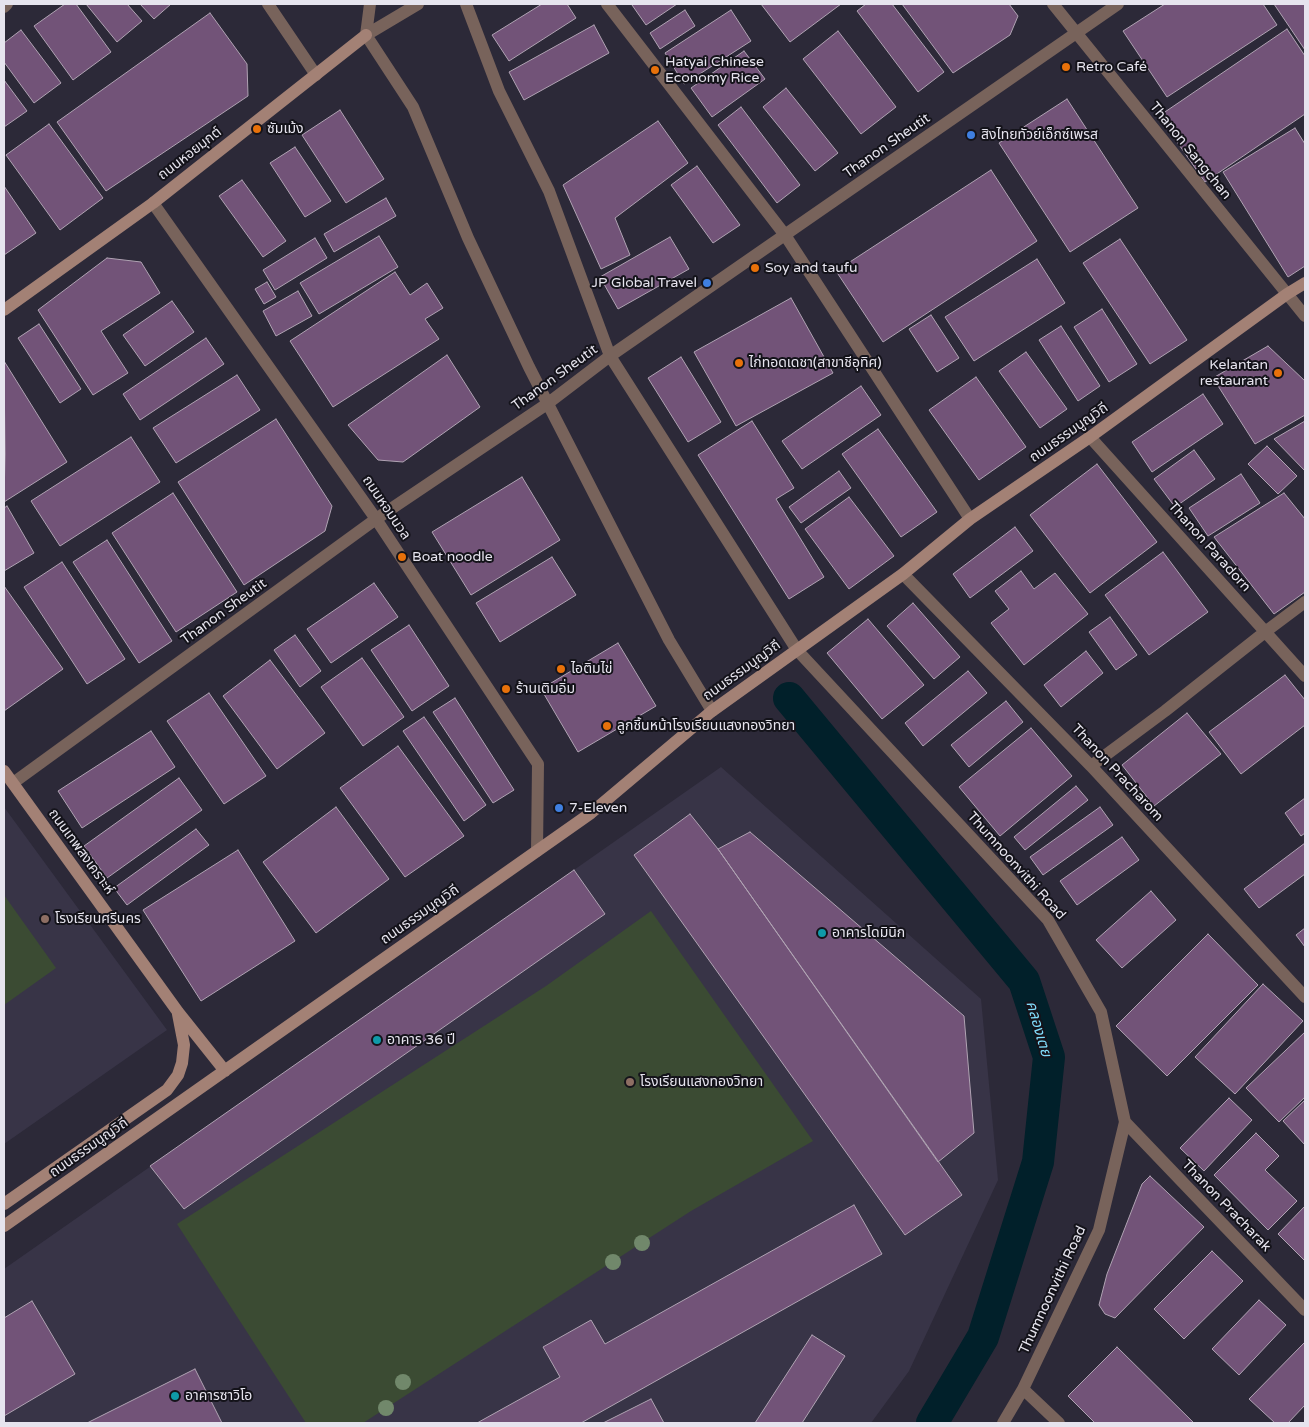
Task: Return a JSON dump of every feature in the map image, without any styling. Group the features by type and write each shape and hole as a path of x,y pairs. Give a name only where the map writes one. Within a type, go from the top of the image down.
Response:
{"street":[{"path":"4,7 8,4"},
{"path":"268,4 316,75"},
{"path":"370,4 366,35 413,108 468,238 548,403 669,640 712,711"},
{"path":"366,35 418,4"},
{"name":"Thumnoonvithi Road","path":"466,4 499,91 549,191 610,356 797,650 1048,920 1101,1012 1125,1122 1098,1230 1023,1389 1003,1423"},
{"path":"607,4 785,235 970,519"},
{"name":"Thanon Sangchan","path":"1053,4 1305,316"},
{"name":"Thanon Sheutit","path":"13,783 376,519 548,403 610,356 1118,4"},
{"name":"ถนนหอยมุกต์","path":"4,310 153,203 366,35"},
{"name":"ถนนหอมนวล","path":"153,203 376,519 538,764 537,851"},
{"name":"ถนนธรรมนูญวิถี","path":"4,1226 591,813 712,711 903,574 970,519 1090,437 1287,294 1305,283"},
{"name":"Thanon Paradorn","path":"1090,437 1305,676"},
{"name":"Thanon Pracharom","path":"903,574 1091,766 1305,996"},
{"path":"1091,766 1305,602"},
{"name":"ถนนเทพสงเคราะห์","path":"4,771 178,1012 225,1070"},
{"name":"ถนนธรรมนูญวิถี","path":"4,1204 167,1090 178,1075 182,1062 184,1045 178,1012"},
{"name":"Thanon Pracharak","path":"1125,1122 1305,1310"},
{"path":"1023,1389 1059,1423"}],"shaded area":[{"name":"โรงเรียนแสงทองวิทยา","path":"721,767 981,999 998,1180 909,1371 871,1423 4,1423 4,1269"},
{"name":"โรงเรียนศรีนคร","path":"4,807 167,1030 4,1144"}],"green space":[{"path":"4,895 56,968 4,1005"},
{"path":"651,911 813,1141 691,1211 363,1423 306,1423 177,1224 546,986"}],"building":[{"path":"65,4 76,4 111,52 73,80 34,26"},
{"path":"86,4 127,4 142,21 117,42"},
{"path":"140,4 171,4 154,19"},
{"path":"542,4 567,4 576,18 509,61 492,35"},
{"path":"677,4 646,25 632,5"},
{"path":"761,4 841,4 790,42"},
{"path":"866,4 892,4 944,72 918,92 857,11"},
{"path":"902,4 1009,4 1018,16 1010,35 953,73"},
{"path":"1165,4 1263,4 1277,25 1167,97 1123,31"},
{"path":"1274,4 1305,4 1305,50"},
{"path":"685,10 695,26 660,49 650,33"},
{"path":"731,10 751,41 684,84 665,53"},
{"path":"210,13 247,64 248,96 106,191 57,122"},
{"path":"594,25 609,53 524,100 509,72"},
{"path":"1287,29 1305,56 1305,114 1205,182 1159,116"},
{"path":"21,30 61,83 34,103 4,62 4,43"},
{"path":"838,31 896,107 861,134 803,59"},
{"path":"744,51 765,79 712,117 691,88"},
{"path":"4,80 27,111 4,127"},
{"path":"786,88 838,153 815,171 763,107"},
{"path":"1067,99 1138,208 1070,252 999,143"},
{"path":"741,107 800,185 777,203 718,125"},
{"path":"340,110 384,179 346,203 302,135"},
{"path":"658,121 688,163 615,218 630,255 601,269 563,185"},
{"path":"49,124 103,198 60,230 6,155"},
{"path":"1295,128 1305,144 1305,266 1288,277 1223,172"},
{"path":"295,147 331,201 305,217 270,163"},
{"path":"697,166 740,225 713,243 671,185"},
{"path":"991,170 1037,241 883,342 836,271"},
{"path":"242,180 286,241 263,257 219,196"},
{"path":"4,186 36,233 4,255"},
{"path":"386,198 396,216 334,252 324,234"},
{"path":"379,236 398,267 319,314 300,283"},
{"path":"670,237 689,269 618,309 600,277"},
{"path":"315,238 327,258 275,290 263,270"},
{"path":"1120,239 1187,340 1150,364 1083,263"},
{"path":"107,258 141,262 160,293 101,331 128,373 93,395 38,310"},
{"path":"1037,259 1065,303 974,361 945,317"},
{"path":"395,272 410,295 427,283 443,308 425,319 439,339 333,407 290,341"},
{"path":"267,282 276,297 264,304 255,289"},
{"path":"298,291 312,316 276,336 263,311"},
{"path":"791,298 833,373 736,426 694,352"},
{"path":"172,301 194,332 145,366 123,335"},
{"path":"1102,309 1137,364 1109,382 1074,327"},
{"path":"931,315 959,358 937,372 909,329"},
{"path":"39,324 81,389 60,403 18,338"},
{"path":"1061,326 1100,386 1078,401 1039,340"},
{"path":"206,338 224,364 140,420 123,394"},
{"path":"1268,346 1305,381 1305,415 1255,444 1213,378"},
{"path":"1026,352 1067,409 1040,428 999,371"},
{"path":"447,355 480,407 403,462 378,460 348,425"},
{"path":"681,357 721,422 688,442 648,378"},
{"path":"4,361 67,462 4,502 5,454"},
{"path":"237,375 260,410 176,463 153,428"},
{"path":"976,377 1026,447 979,480 929,410"},
{"path":"861,386 881,415 802,469 782,441"},
{"path":"1203,394 1223,424 1152,472 1132,442"},
{"path":"276,419 332,506 325,531 244,585 178,482"},
{"path":"752,421 794,488 776,499 824,577 789,599 698,455"},
{"path":"1305,421 1305,471 1274,439"},
{"path":"878,429 937,512 901,537 842,454"},
{"path":"131,437 160,482 60,546 31,501"},
{"path":"1267,446 1297,476 1278,494 1248,464"},
{"path":"1194,450 1215,479 1175,507 1154,479"},
{"path":"1097,464 1157,542 1090,593 1030,515"},
{"path":"839,471 851,488 801,523 789,507"},
{"path":"1241,474 1260,503 1208,536 1189,508"},
{"path":"522,477 560,540 471,595 432,532"},
{"path":"173,493 237,592 176,632 112,533"},
{"path":"1284,493 1305,519 1305,592 1274,614 1214,537"},
{"path":"849,497 894,556 849,589 805,529"},
{"path":"7,506 34,553 4,571 4,508"},
{"path":"1015,527 1033,551 970,598 953,574"},
{"path":"107,540 172,641 139,663 73,562"},
{"path":"1163,552 1208,612 1149,655 1105,595"},
{"path":"552,557 576,595 500,642 476,603"},
{"path":"62,562 125,659 87,684 24,587"},
{"path":"1021,571 1034,589 1055,573 1088,614 1024,665 991,623 1009,609 995,591"},
{"path":"374,583 398,617 331,663 307,629"},
{"path":"4,586 63,669 4,711"},
{"path":"913,603 960,657 934,679 887,626"},
{"path":"1110,617 1137,655 1116,670 1089,632"},
{"path":"868,619 924,685 882,719 827,653"},
{"path":"409,625 449,686 412,711 371,650"},
{"path":"295,635 321,671 300,687 274,650"},
{"path":"618,643 656,706 578,752 541,689"},
{"path":"1086,651 1103,673 1061,707 1044,685"},
{"path":"362,658 404,717 363,746 321,687"},
{"path":"270,660 325,733 277,769 223,696"},
{"path":"968,671 987,693 923,746 905,723"},
{"path":"1285,675 1305,700 1305,725 1241,774 1209,732"},
{"path":"209,693 266,776 224,804 167,721"},
{"path":"455,698 514,790 493,803 433,712"},
{"path":"1006,701 1023,722 969,767 951,745"},
{"path":"1187,713 1221,754 1154,806 1122,765"},
{"path":"424,717 486,805 464,821 403,731"},
{"path":"1031,728 1072,776 1000,836 959,787"},
{"path":"151,731 175,767 82,828 58,791"},
{"path":"398,746 464,836 405,877 340,788"},
{"path":"179,778 202,810 107,878 84,846"},
{"path":"1076,786 1088,800 1025,850 1014,837"},
{"path":"1305,798 1305,833 1301,836 1285,813"},
{"path":"336,807 389,879 316,933 263,862"},
{"path":"1100,807 1113,825 1043,875 1030,857"},
{"path":"690,814 718,849 962,1195 905,1235 634,855"},
{"path":"196,829 209,845 127,905 114,888"},
{"name":"อาคารโดมินิก","path":"750,832 964,1016 974,1133 938,1162 718,849"},
{"path":"1122,837 1139,860 1077,905 1060,881"},
{"path":"1305,843 1305,874 1259,908 1244,889"},
{"path":"238,850 295,941 201,1001 143,910"},
{"name":"อาคาร 36 ปี","path":"574,870 605,914 184,1209 150,1166"},
{"path":"1151,891 1176,920 1122,968 1096,940"},
{"path":"1305,928 1305,947 1296,935"},
{"path":"1208,934 1258,985 1167,1076 1116,1026"},
{"path":"1263,984 1303,1021 1235,1094 1195,1057"},
{"path":"1305,1032 1305,1097 1279,1122 1246,1088"},
{"path":"1229,1098 1252,1120 1204,1171 1180,1148"},
{"path":"1305,1100 1305,1145 1283,1121"},
{"path":"1256,1133 1279,1156 1265,1170 1297,1201 1268,1230 1214,1175"},
{"path":"1150,1176 1204,1227 1115,1318 1105,1314 1099,1305 1107,1274 1142,1184"},
{"path":"854,1205 882,1254 581,1423 477,1423 560,1377 543,1347 591,1320 605,1344"},
{"path":"1305,1206 1305,1261 1278,1234"},
{"path":"1212,1251 1243,1281 1184,1339 1154,1309"},
{"path":"1259,1300 1286,1325 1239,1375 1212,1349"},
{"path":"32,1301 75,1374 4,1416 4,1318"},
{"path":"812,1335 845,1356 802,1423 755,1423"},
{"path":"1305,1342 1305,1405 1288,1423 1275,1423 1249,1399"},
{"path":"1117,1347 1194,1423 1095,1423 1068,1396"},
{"name":"อาคารซาวิโอ","path":"195,1369 222,1423 87,1423"},
{"path":"651,1399 664,1423 603,1423"}],"waterway":[{"name":"คลองเตย","path":"789,698 1024,981 1049,1057 1038,1162 983,1337 932,1423"}],"place":[{"name":"Retro Café","path":"1066,67"},
{"name":"Hatyai Chinese Economy Rice","path":"655,70"},
{"name":"ซัมเม้ง","path":"257,129"},
{"name":"สิงไทยทัวย์เอ็กซ์เพรส","path":"971,135"},
{"name":"Soy and taufu","path":"755,268"},
{"name":"JP Global Travel","path":"707,283"},
{"name":"ไก่ทอดเดชา(สาขาชีอุทิศ)","path":"739,363"},
{"name":"Kelantan restaurant","path":"1278,373"},
{"name":"Boat noodle","path":"402,557"},
{"name":"ไอติมไข่","path":"561,669"},
{"name":"ร้านเติมอิ่ม","path":"506,689"},
{"name":"ลูกชิ้นหน้าโรงเรียนแสงทองวิทยา","path":"607,726"},
{"name":"7-Eleven","path":"559,808"},
{"name":"โรงเรียนศรีนคร","path":"45,919"},
{"name":"อาคารโดมินิก","path":"822,933"},
{"name":"อาคาร 36 ปี","path":"377,1040"},
{"name":"โรงเรียนแสงทองวิทยา","path":"630,1082"},
{"name":"อาคารซาวิโอ","path":"175,1396"}]}
